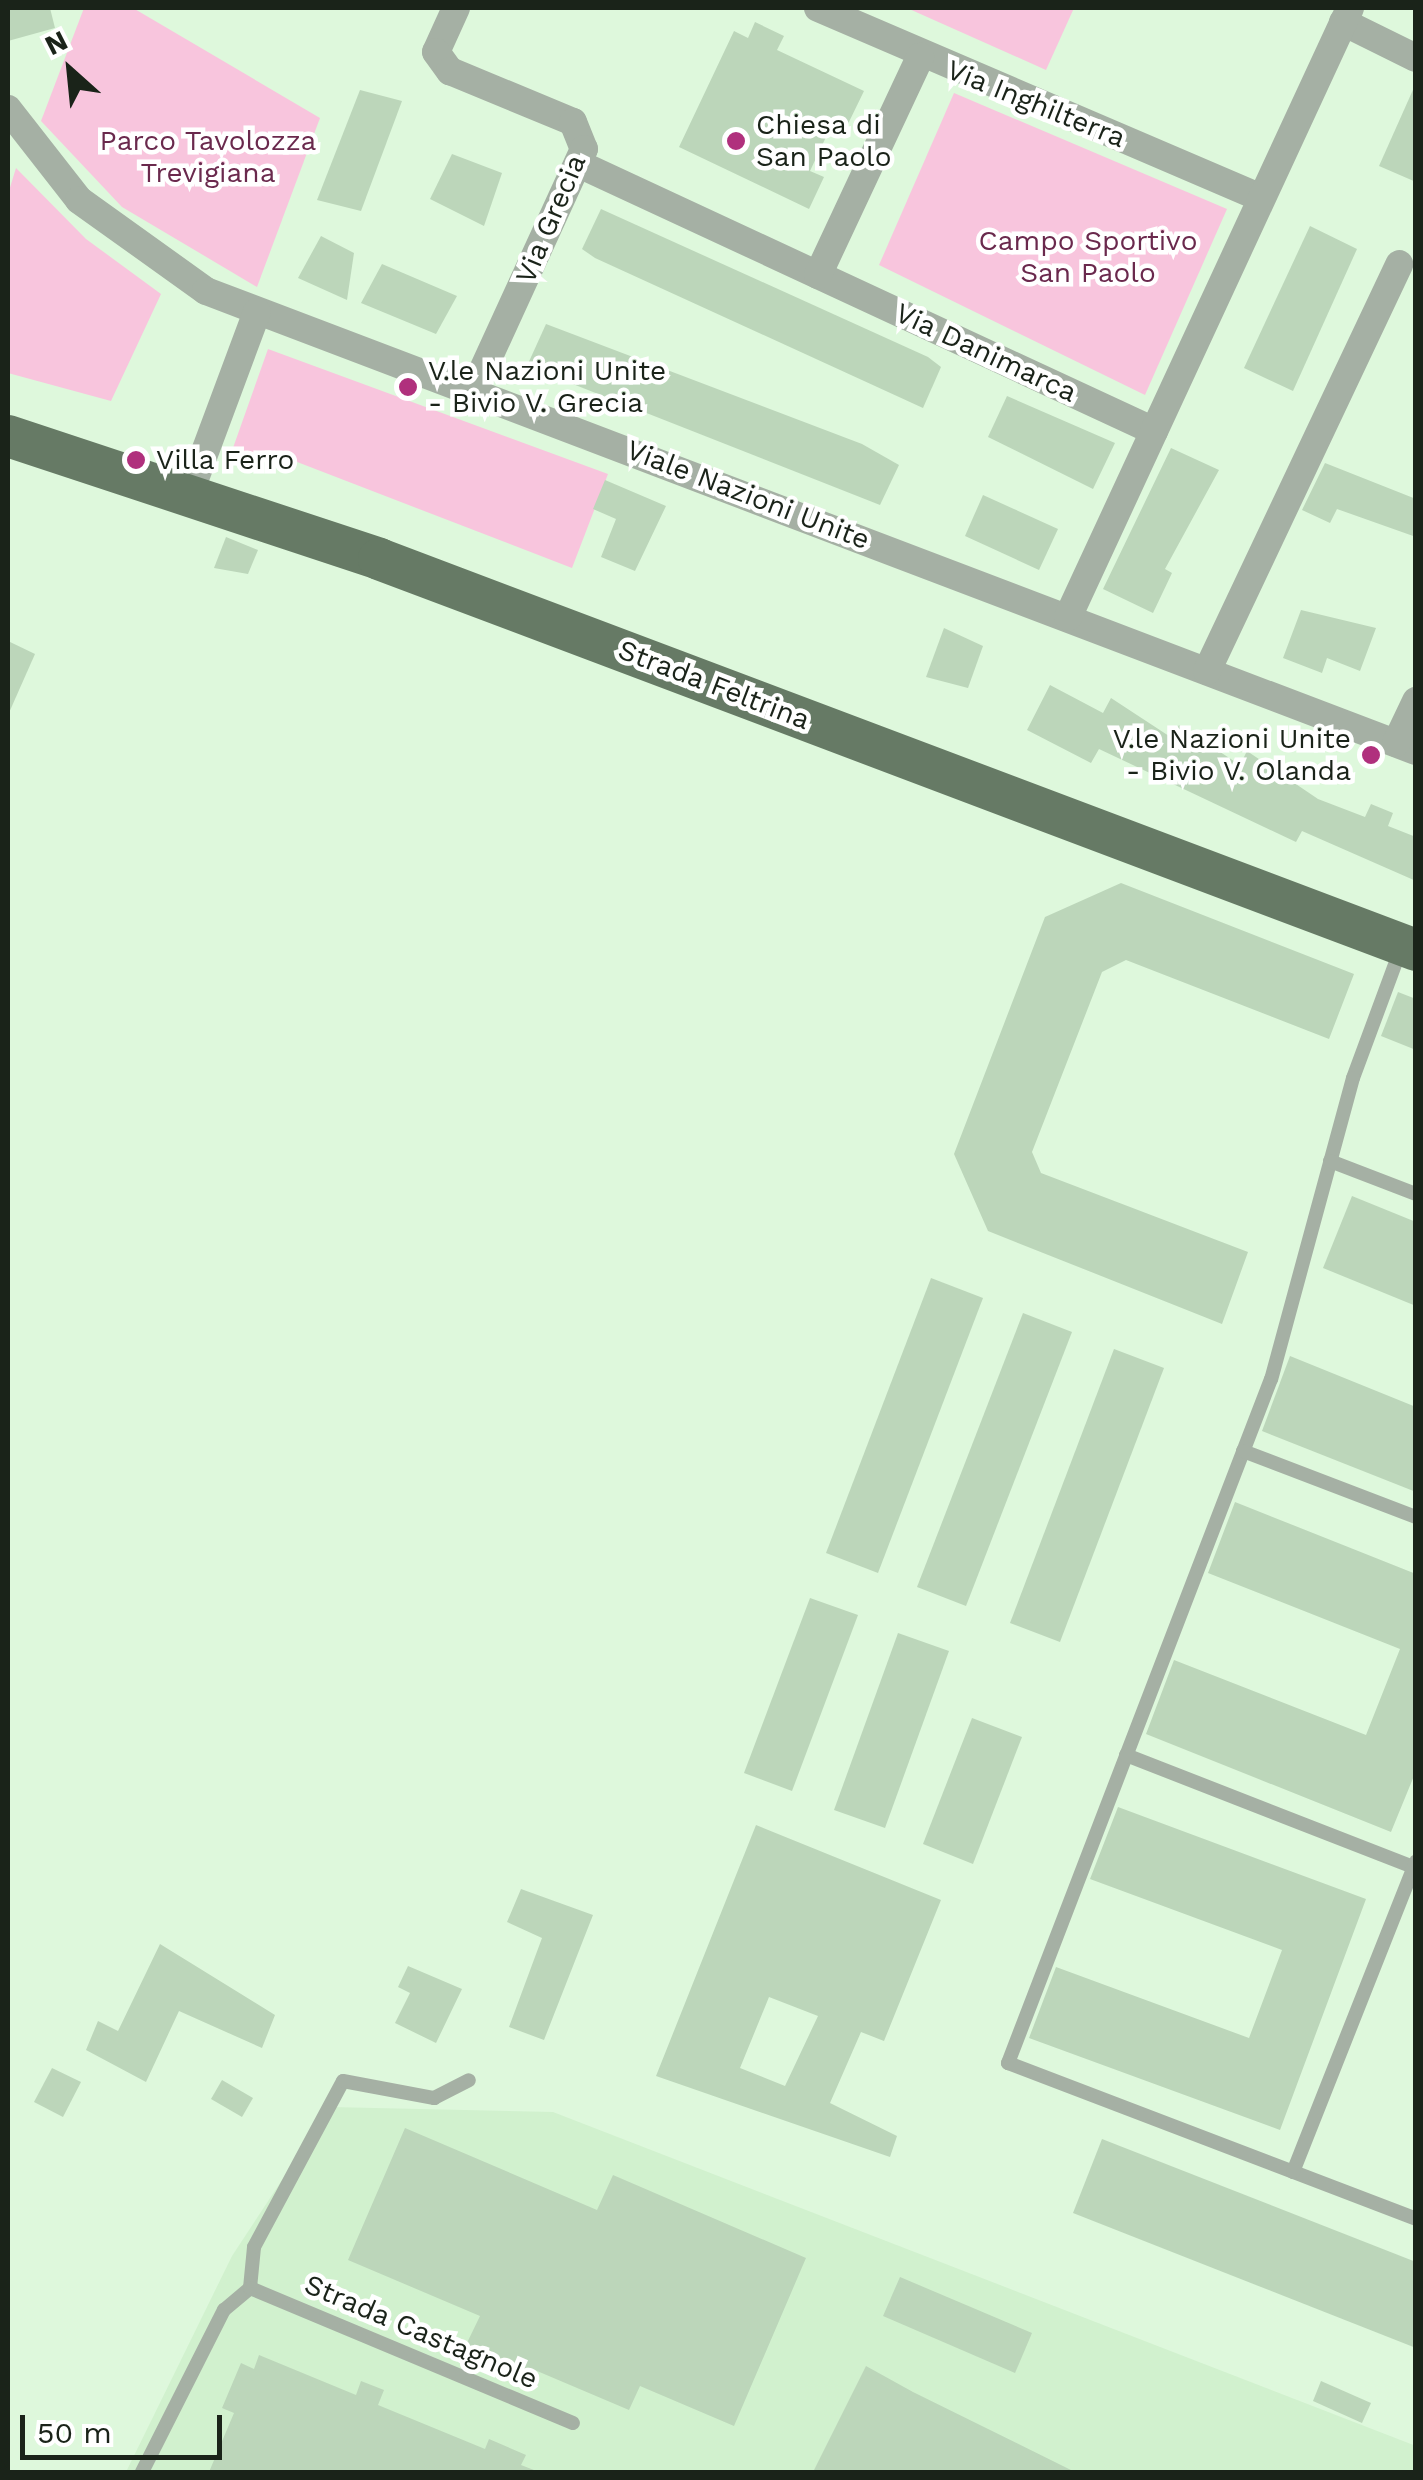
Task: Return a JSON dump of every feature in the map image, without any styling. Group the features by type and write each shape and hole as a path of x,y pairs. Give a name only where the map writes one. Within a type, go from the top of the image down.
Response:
{"main road":[{"name":"Strada Feltrina","path":"8,436 190,492 1409,948"}],"street":[{"name":"Via Grecia","path":"456,8 436,52 450,71 573,122 582,134 579,164 472,394"},
{"name":"Via Inghilterra","path":"818,8 920,56 1261,198"},
{"path":"1068,617 1347,15 1416,58"},
{"path":"818,275 920,56"},
{"name":"Viale Nazioni Unite","path":"8,109 50,170 119,235 258,312 1406,747"},
{"name":"Via Danimarca","path":"579,164 1152,435"},
{"path":"1207,671 1399,264"},
{"path":"190,492 258,312"},
{"path":"1406,747 1416,702"}],"lane":[{"path":"1409,948 1330,1161 1244,1451 1008,2063 1416,2219"},
{"path":"1330,1161 1416,1194"},
{"path":"1244,1451 1416,1517"},
{"path":"1126,1755 1414,1864 1293,2172"},
{"path":"142,2472 224,2310 250,2288 254,2247 344,2082 434,2098 469,2080"},
{"name":"Strada Castagnole","path":"250,2288 573,2423"}],"shaded area":[{"path":"330,2107 553,2112 1416,2446 1415,2472 126,2472 232,2256"}],"green space":[{"name":"Parco Tavolozza Trevigiana","path":"84,8 133,8 320,118 257,287 122,207 41,121"},
{"path":"907,8 1074,8 1046,70"},
{"name":"Campo Sportivo San Paolo","path":"954,93 1227,209 1145,395 879,265"},
{"path":"16,168 86,239 161,294 111,401 8,373 8,194"},
{"path":"268,349 608,474 572,568 279,455 228,462"}],"building":[{"path":"8,8 50,8 55,28 8,41"},
{"path":"755,22 784,36 777,50 864,91 847,126 834,120 810,171 824,177 809,209 679,147 734,31 748,38"},
{"path":"1416,83 1416,182 1379,166"},
{"path":"360,90 402,101 361,211 317,200"},
{"path":"452,154 502,173 484,226 430,199"},
{"path":"601,209 928,357 941,367 923,408 595,258 582,249"},
{"path":"1310,226 1357,249 1293,391 1244,368"},
{"path":"321,236 354,253 347,300 298,278"},
{"path":"382,264 457,296 436,334 361,303"},
{"path":"546,324 862,444 899,465 880,505 527,366"},
{"path":"1007,396 1115,443 1093,489 988,437"},
{"path":"1171,448 1219,470 1165,569 1172,573 1153,613 1103,589"},
{"path":"1325,463 1416,499 1416,537 1337,509 1330,523 1302,510"},
{"path":"605,480 666,506 635,571 601,557 616,519 593,509"},
{"path":"983,495 1058,529 1039,570 965,536"},
{"path":"226,537 258,550 248,574 214,568"},
{"path":"1301,610 1376,628 1360,671 1327,658 1322,673 1283,658"},
{"path":"944,628 983,646 968,688 926,677"},
{"path":"8,641 35,654 8,715"},
{"path":"1050,685 1103,713 1111,698 1172,738 1179,725 1240,765 1247,751 1318,799 1365,817 1371,804 1393,813 1388,826 1416,837 1416,881 1302,831 1296,842 1099,749 1091,763 1027,730"},
{"path":"1121,883 1354,974 1329,1039 1126,960 1102,972 1032,1152 1041,1173 1248,1252 1222,1324 988,1231 954,1154 1045,917"},
{"path":"1398,992 1416,999 1416,1050 1381,1036"},
{"path":"1352,1196 1416,1222 1416,1306 1323,1268"},
{"path":"931,1278 983,1298 878,1573 826,1553"},
{"path":"1023,1313 1072,1332 966,1606 917,1587"},
{"path":"1114,1349 1164,1368 1060,1642 1010,1623"},
{"path":"1290,1356 1416,1407 1416,1492 1262,1431"},
{"path":"1235,1502 1416,1574 1416,1771 1391,1832 1146,1734 1174,1660 1366,1735 1400,1649 1208,1573"},
{"path":"810,1598 858,1615 792,1791 744,1773"},
{"path":"898,1633 949,1651 885,1828 834,1810"},
{"path":"972,1718 1022,1737 973,1864 923,1844"},
{"path":"1118,1807 1366,1899 1280,2130 1029,2038 1056,1967 1249,2038 1282,1950 1090,1879"},
{"path":"756,1825 941,1900 884,2041 861,2032 830,2103 897,2136 890,2157 656,2076","holes":["769,1997 818,2016 785,2086 740,2068"]},
{"path":"521,1889 593,1915 544,2040 509,2027 542,1938 507,1922"},
{"path":"160,1944 275,2015 262,2048 179,2011 146,2082 86,2050 98,2021 118,2031"},
{"path":"408,1966 462,1989 436,2043 395,2023 410,1993 398,1987"},
{"path":"52,2068 81,2082 63,2117 34,2102"},
{"path":"222,2080 253,2098 242,2117 211,2099"},
{"path":"405,2128 597,2210 613,2175 806,2258 734,2426 640,2386 629,2410 530,2368 526,2376 465,2347 480,2316 348,2260"},
{"path":"1102,2139 1416,2262 1416,2348 1073,2213"},
{"path":"900,2277 1032,2333 1015,2373 883,2316"},
{"path":"259,2355 356,2395 361,2381 384,2390 378,2405 485,2449 489,2439 526,2455 521,2465 539,2472 209,2472 234,2413 222,2408 241,2363 254,2369"},
{"path":"866,2366 913,2392 1075,2472 813,2472"},
{"path":"1321,2381 1371,2403 1362,2423 1313,2401"}],"place":[{"name":"Chiesa di San Paolo","path":"736,141"},
{"name":"V.le Nazioni Unite - Bivio V. Grecia","path":"408,387"},
{"name":"Villa Ferro","path":"136,460"},
{"name":"V.le Nazioni Unite - Bivio V. Olanda","path":"1371,755"}]}
